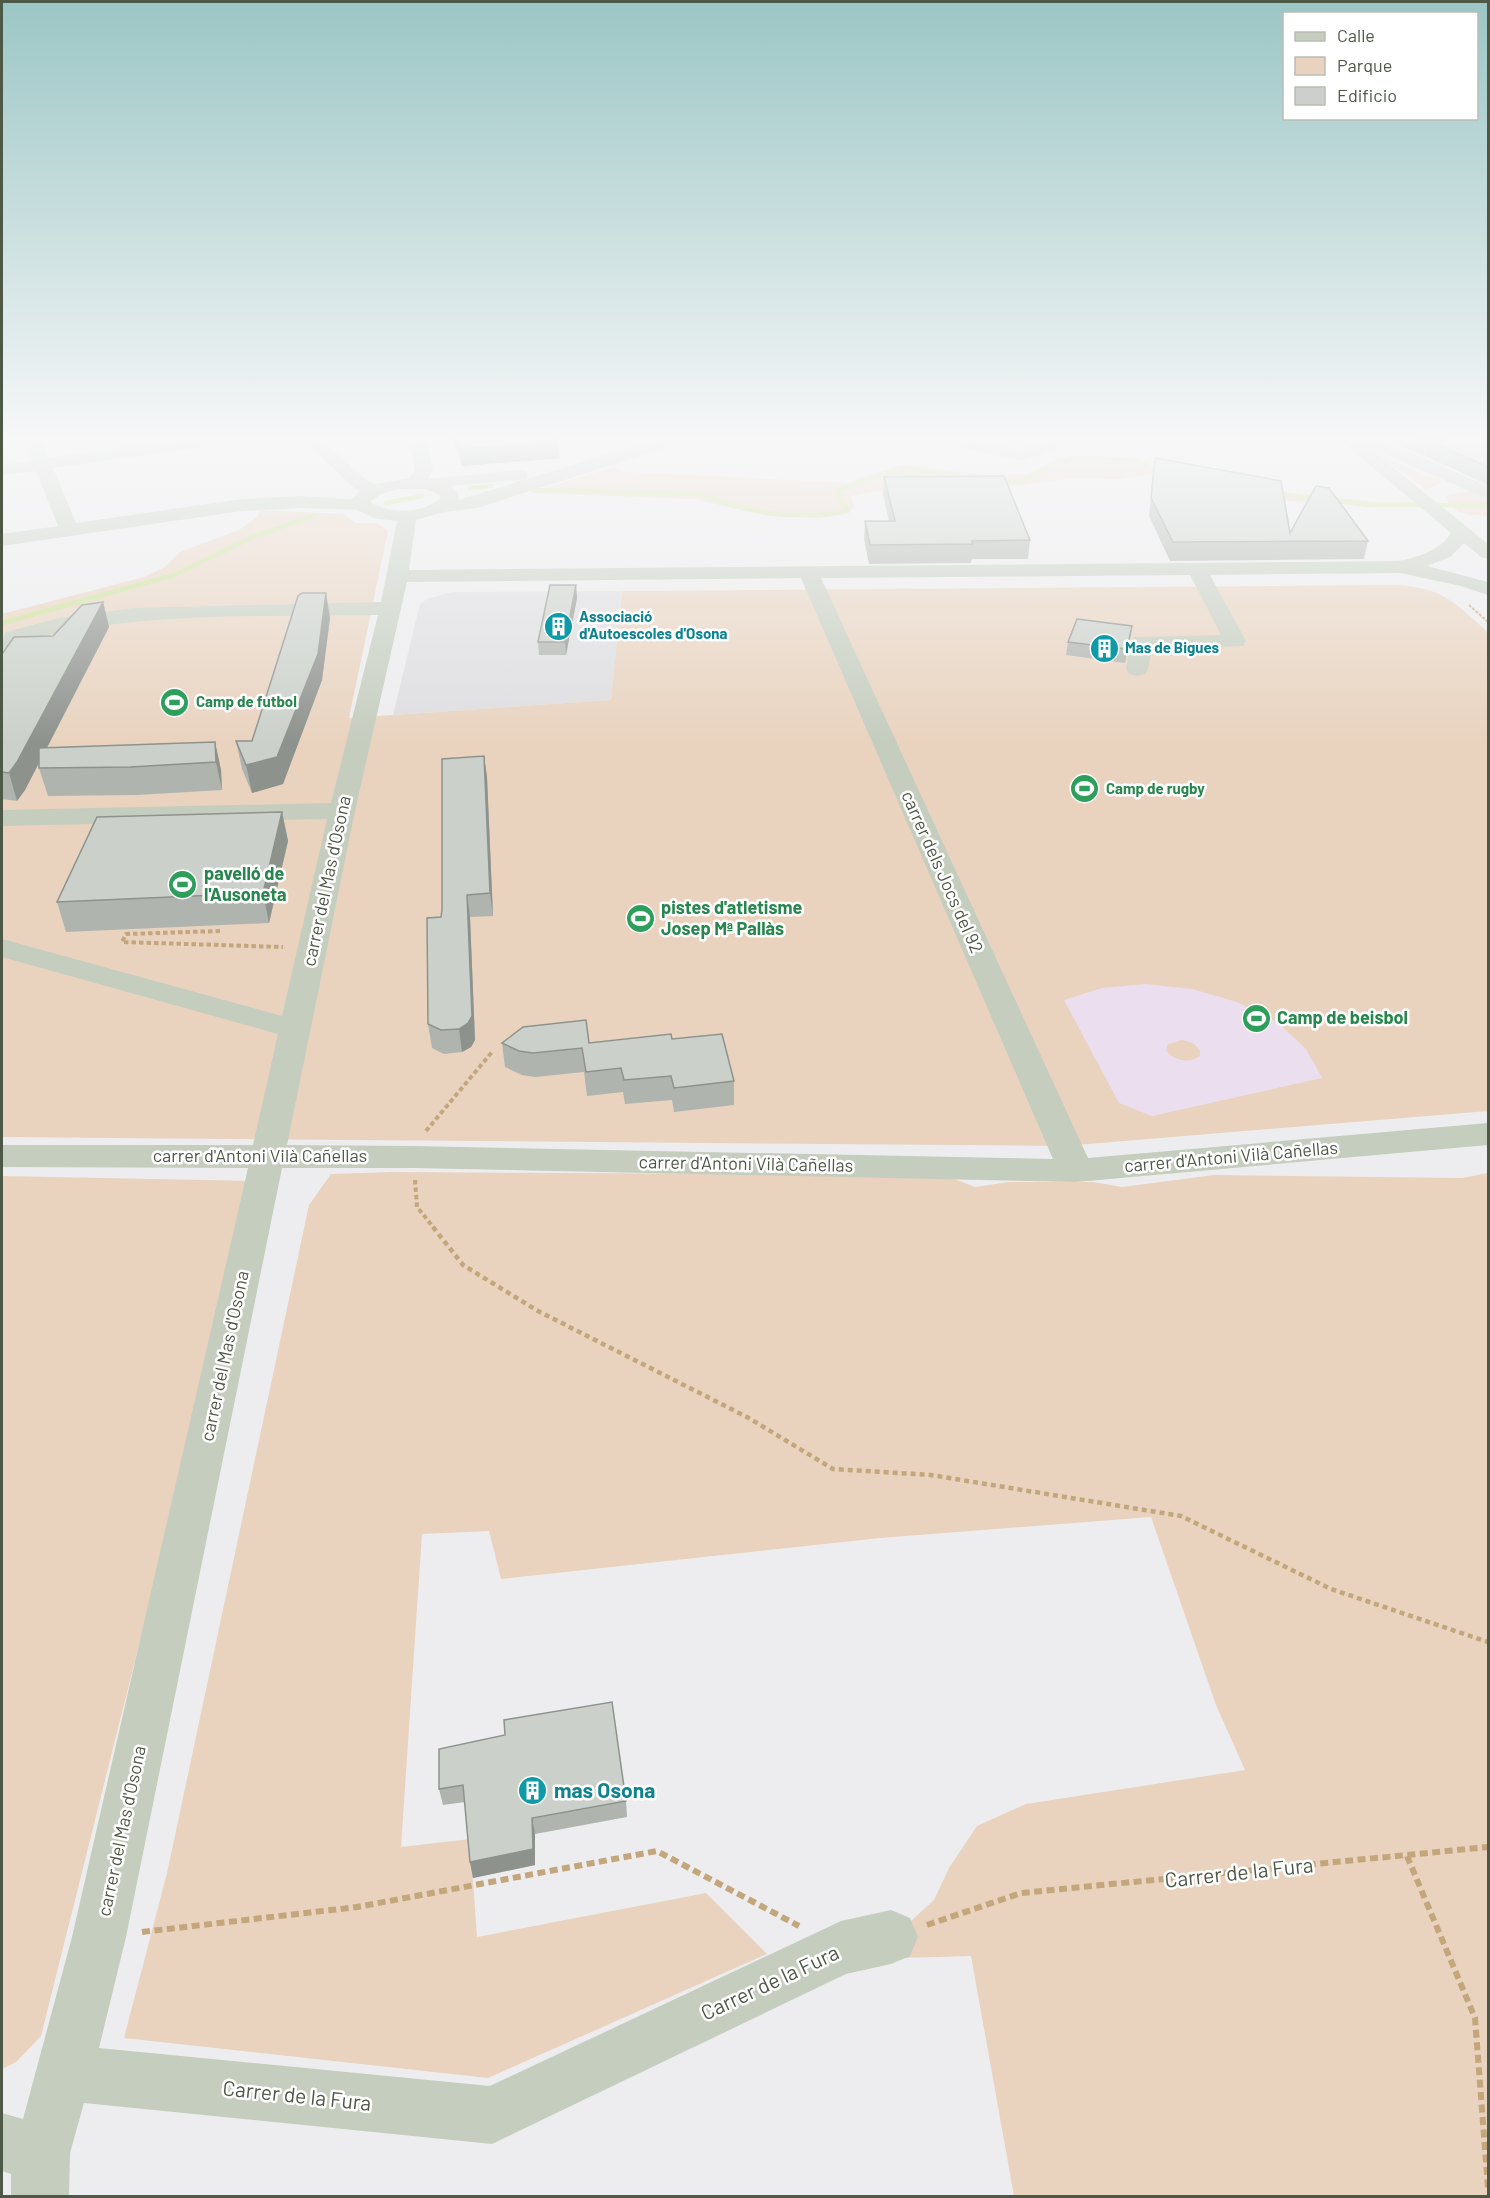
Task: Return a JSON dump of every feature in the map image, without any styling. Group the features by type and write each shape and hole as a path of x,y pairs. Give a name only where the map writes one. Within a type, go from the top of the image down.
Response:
{"street":[{"path":"2,540 18,538"},
{"name":"carrer del Mas d'Osona","path":"28,2164 65,2073 99,1937 342,811 398,576 404,538"},
{"path":"1398,567 1442,555 1459,538"},
{"path":"1470,538 1488,553"},
{"path":"1442,555 1467,581 1488,598"},
{"path":"398,576 1398,567 1467,581 1488,589"},
{"path":"1137,669 1142,642 1235,641 1197,569"},
{"name":"carrer dels Jocs del 92","path":"808,572 1077,1171"},
{"path":"2,657 14,637 58,625 134,614 391,608"},
{"path":"2,818 342,811"},
{"path":"31,934 105,954"},
{"path":"2,948 141,978 229,1003 295,1029"},
{"name":"carrer d'Antoni Vilà Cañellas","path":"2,1156 413,1156 1077,1171 1488,1134"},
{"name":"Carrer de la Fura","path":"65,2073 492,2115 866,1943"}],"path":[{"path":"220,930 126,934 122,942 314,948"},
{"path":"433,1122 492,1052"},
{"path":"413,1156 417,1207 463,1265 537,1311 747,1417 833,1469 931,1475 1181,1516 1331,1589 1488,1642"},
{"name":"Carrer de la Fura","path":"866,1943 1021,1893 1488,1847"},
{"path":"99,1937 357,1907 657,1851 866,1943"},
{"path":"1407,1856 1475,2018 1488,2188"}],"shaded area":[{"path":"622,591 611,700 393,715 420,604 427,599 452,592"}],"green space":[{"path":"219,538 387,538 349,718 611,700 622,591 1396,585 1426,589 1437,593 1447,598 1488,632 1488,1111 1064,1146 2,1137 2,614 144,577 165,567 180,552"},
{"path":"391,1172 927,1175 954,1179 975,1187 1009,1182 1093,1182 1122,1187 1214,1175 1462,1178 1488,1173 1488,2196 1014,2196 971,1956 869,1959 934,1900 949,1868 977,1826 1026,1804 1245,1770 1216,1705 1151,1517 880,1538 501,1579 489,1531 422,1534 401,1847 470,1839 477,1937 706,1893 767,1954 488,2078 124,2038 167,1873 309,1205 331,1174"},
{"path":"2,1176 255,1181 41,2036 16,2062 2,2069"}],"sand":[{"path":"1146,984 1192,989 1237,1002 1277,1022 1306,1049 1322,1078 1152,1116 1119,1103 1064,1000 1102,988","holes":["1182,1040 1193,1043 1200,1050 1200,1056 1191,1060 1177,1059 1166,1050 1168,1044"]}],"building":[{"path":"868,538 1029,538 1030,540 972,541 973,544 870,545"},
{"path":"1171,538 1365,538 1368,541 1173,542"},
{"name":"Associació d'Autoescoles d'Osona","path":"550,585 576,585 565,642 538,642"},
{"path":"302,593 326,593 318,654 277,757 246,765 236,741 252,741 298,596"},
{"path":"103,602 17,762 9,773 2,772 2,654 14,637 53,636 82,605"},
{"path":"1077,619 1132,626 1127,649 1068,642"},
{"path":"215,742 216,762 130,767 39,768 39,748"},
{"path":"484,756 490,893 467,895 472,1016 468,1023 459,1029 441,1030 428,1024 427,918 441,917 442,910 442,759"},
{"path":"282,812 263,893 57,902 97,817"},
{"path":"586,1020 589,1043 671,1034 672,1039 722,1034 734,1081 674,1088 671,1076 624,1080 621,1068 586,1072 582,1048 533,1053 519,1051 502,1043 523,1027"},
{"name":"mas Osona","path":"612,1702 626,1801 532,1818 533,1849 470,1862 463,1785 439,1789 439,1749 505,1735 504,1720"}],"waterway":[{"path":"2,623 174,575 252,538"}],"place":[{"name":"Associació d'Autoescoles d'Osona","path":"558,626"},
{"name":"Mas de Bigues","path":"1104,648"},
{"name":"Camp de futbol","path":"175,702"},
{"name":"Camp de rugby","path":"1085,789"},
{"name":"pavelló de l'Ausoneta","path":"183,884"},
{"name":"pistes d'atletisme Josep Mª Pallàs","path":"640,918"},
{"name":"Camp de beisbol","path":"1256,1018"},
{"name":"mas Osona","path":"533,1791"}]}
